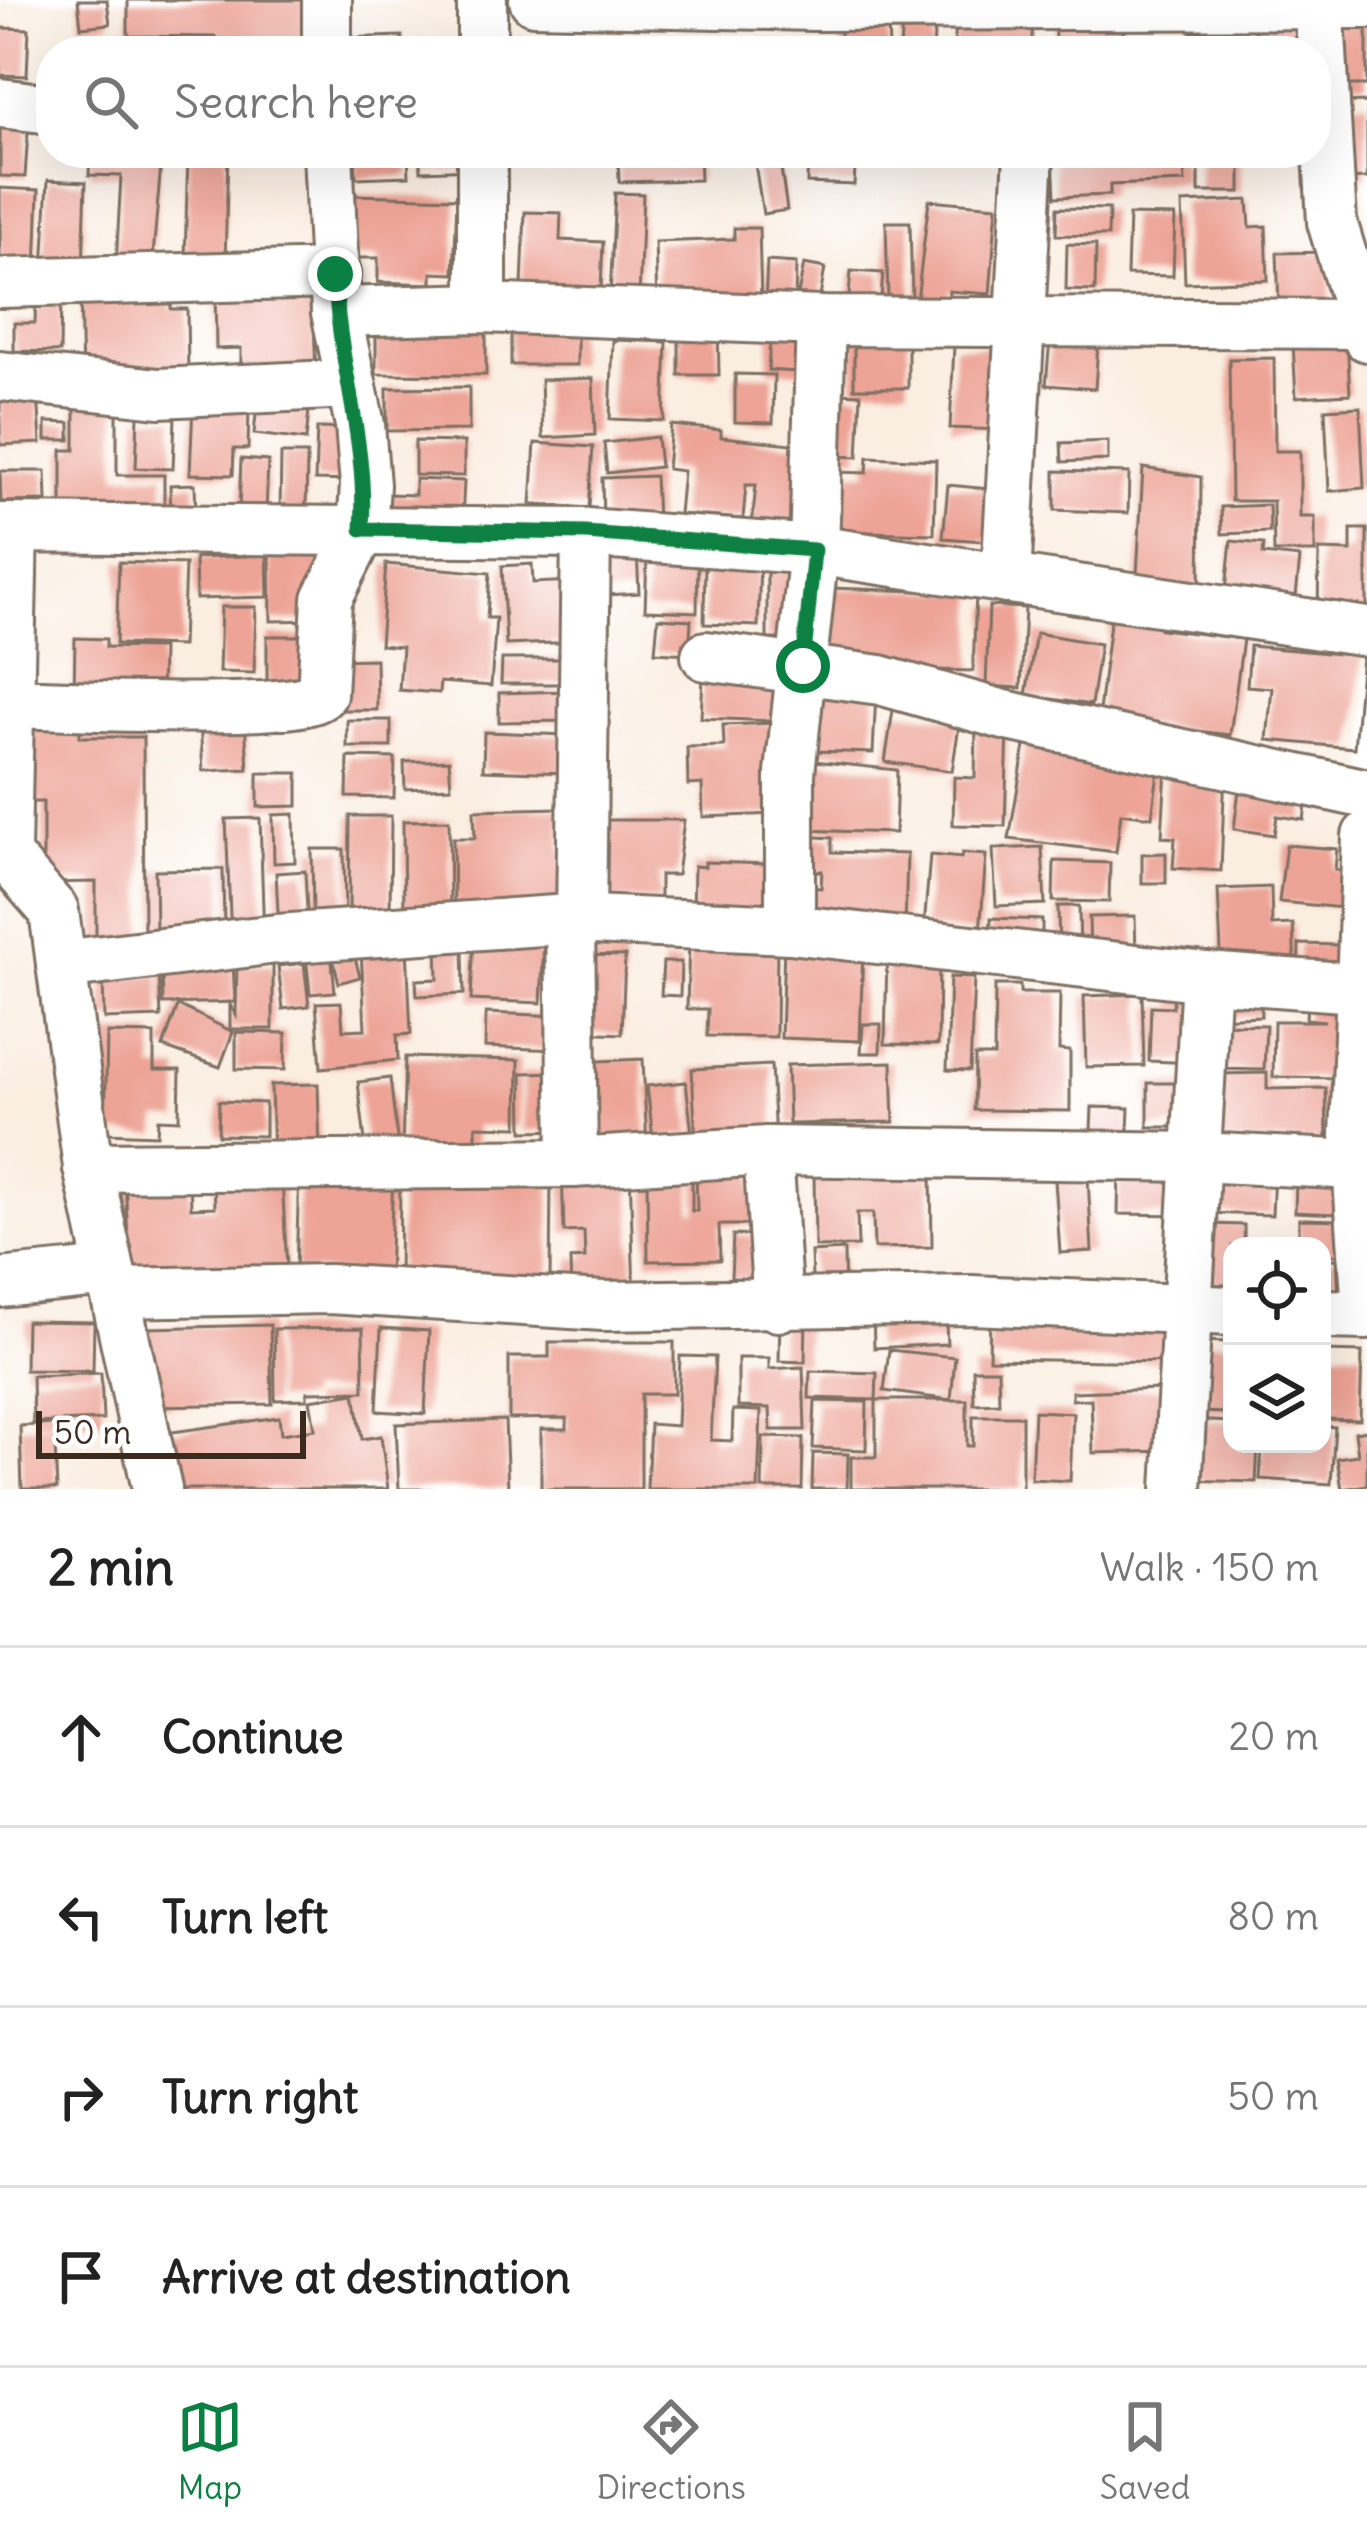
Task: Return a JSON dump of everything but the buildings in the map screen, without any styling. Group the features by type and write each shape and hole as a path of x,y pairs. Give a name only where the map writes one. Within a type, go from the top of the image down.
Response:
{"street":[{"path":"327,0 327,36"},
{"path":"482,0 482,36"},
{"path":"534,0 1038,19 1367,4"},
{"path":"1319,4 1321,36"},
{"path":"0,104 36,108"},
{"path":"9,703 257,707 317,700 325,673 327,599 362,529 365,464 336,293 329,168"},
{"path":"482,168 482,308"},
{"path":"1006,579 1029,168"},
{"path":"1329,168 1332,222 1367,337"},
{"path":"0,283 336,293 482,308 820,321 1366,324"},
{"path":"790,929 790,773 814,550 820,321"},
{"path":"0,376 159,393 351,384"},
{"path":"157,1489 88,1167 54,911 3,851 9,703 7,528 586,533 814,550 1367,632"},
{"path":"573,1162 586,533"},
{"path":"706,656 803,666 1367,794"},
{"path":"1331,1314 1367,1313 1356,1166 1367,836"},
{"path":"61,965 277,939 575,920 790,929 1362,992"},
{"path":"1177,1489 1211,1310 1198,1157 1206,977"},
{"path":"88,1167 573,1162 768,1150 1198,1157 1356,1166"},
{"path":"768,1150 778,1307"},
{"path":"0,1283 329,1289 603,1306 778,1307 971,1300 1211,1310"}],"route":[{"path":"335,274 336,312 365,464 362,529 586,533 814,550 803,666"}]}
